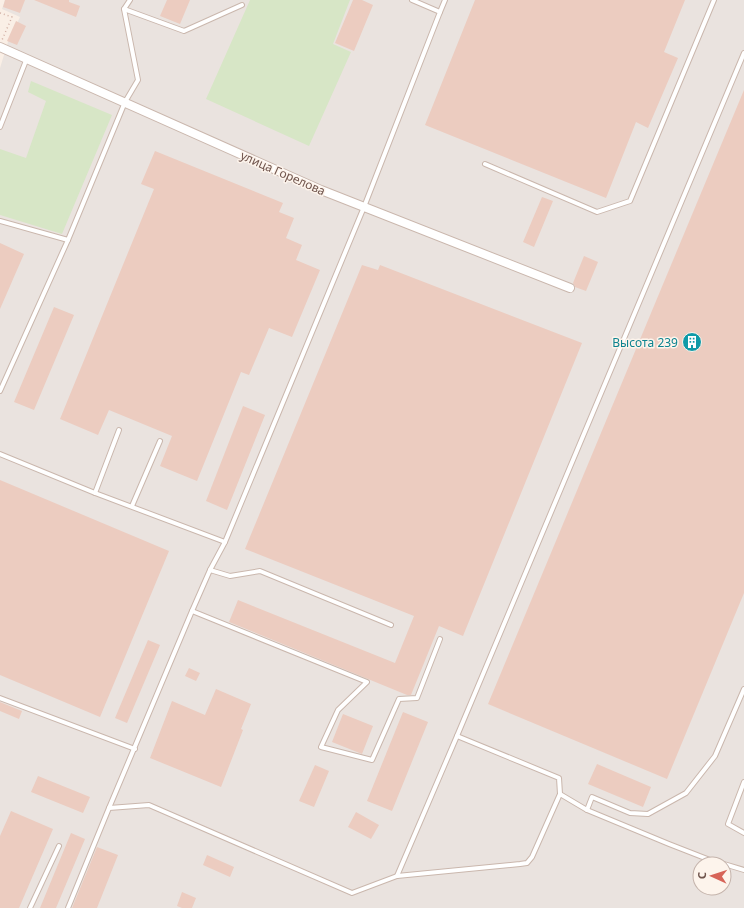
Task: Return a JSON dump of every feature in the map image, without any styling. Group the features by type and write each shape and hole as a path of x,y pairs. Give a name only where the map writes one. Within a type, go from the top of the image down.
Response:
{"street":[{"name":"улица Горелова","path":"0,47 320,190 570,288"}],"lane":[{"path":"0,391 68,240 124,102 138,80 124,9 130,0"},
{"path":"412,0 440,12"},
{"path":"68,908 192,611 210,570 225,542 364,207 445,0"},
{"path":"485,164 597,212 630,201 714,0"},
{"path":"124,9 184,31 242,5"},
{"path":"397,876 744,53"},
{"path":"0,127 27,58"},
{"path":"0,221 68,240"},
{"path":"95,493 119,430"},
{"path":"132,506 160,441"},
{"path":"0,454 95,493 225,542"},
{"path":"210,570 230,576 260,571 391,625"},
{"path":"192,611 367,682 338,710 321,746 372,760 399,699 417,698 440,639"},
{"path":"587,810 592,797 630,813 648,814 686,793 715,756 744,689"},
{"path":"0,698 135,749"},
{"path":"109,808 149,805 352,893 397,876 527,863 532,857 560,794 559,778 457,736"},
{"path":"744,782 728,824 744,833"},
{"path":"560,794 587,810 700,856"},
{"path":"30,908 59,846"},
{"path":"732,867 744,870"}],"path":[{"path":"0,12 12,17 2,40 0,39"}],"shaded area":[{"path":"5,0 744,0 744,908 0,908 0,68 8,42 20,17 2,9"}],"green space":[{"path":"250,0 350,0 333,44 351,52 309,146 206,99"},
{"path":"31,81 112,115 62,234 0,215 0,149 26,158 46,101 28,92"}],"building":[{"path":"5,0 25,0 20,13 3,7"},
{"path":"34,0 69,0 69,2 80,6 76,17"},
{"path":"167,0 190,0 180,24 160,16"},
{"path":"353,0 362,0 373,5 354,51 335,43"},
{"path":"475,0 685,0 664,52 678,58 648,128 636,122 606,198 425,125"},
{"path":"16,21 26,26 17,45 7,41"},
{"name":"Высота 239","path":"744,90 744,593 667,779 488,704"},
{"path":"155,151 283,203 279,212 294,218 286,238 302,245 296,260 320,270 292,337 269,328 249,375 241,372 197,481 160,466 172,436 109,410 98,435 60,419 154,189 141,184"},
{"path":"542,197 553,201 534,247 523,242"},
{"path":"0,243 24,254 0,309"},
{"path":"584,256 598,262 586,291 575,287 573,283"},
{"path":"362,265 378,270 380,265 582,343 463,636 439,626 411,695 407,695 229,622 238,600 395,663 414,616 245,549"},
{"path":"54,307 74,315 34,410 14,402"},
{"path":"243,406 265,415 227,510 206,501"},
{"path":"0,480 169,551 100,717 0,675"},
{"path":"148,640 160,645 127,723 115,718"},
{"path":"189,668 200,673 196,681 185,676"},
{"path":"216,689 251,704 241,729 243,730 221,787 150,758 172,701 205,715"},
{"path":"0,702 22,711 19,719 0,711"},
{"path":"403,712 428,722 392,811 367,801"},
{"path":"343,714 373,726 362,754 332,742"},
{"path":"597,764 651,787 643,807 588,784"},
{"path":"315,765 329,771 314,807 299,801"},
{"path":"38,776 90,797 83,813 31,792"},
{"path":"11,811 53,829 19,908 0,908 0,836"},
{"path":"356,812 379,825 371,839 348,827"},
{"path":"71,833 85,839 56,908 40,908"},
{"path":"97,847 118,855 97,908 72,908"},
{"path":"207,855 234,867 230,877 203,865"},
{"path":"182,892 196,898 192,908 182,908 177,906"}],"place":[{"name":"Высота 239","path":"692,342"}]}
